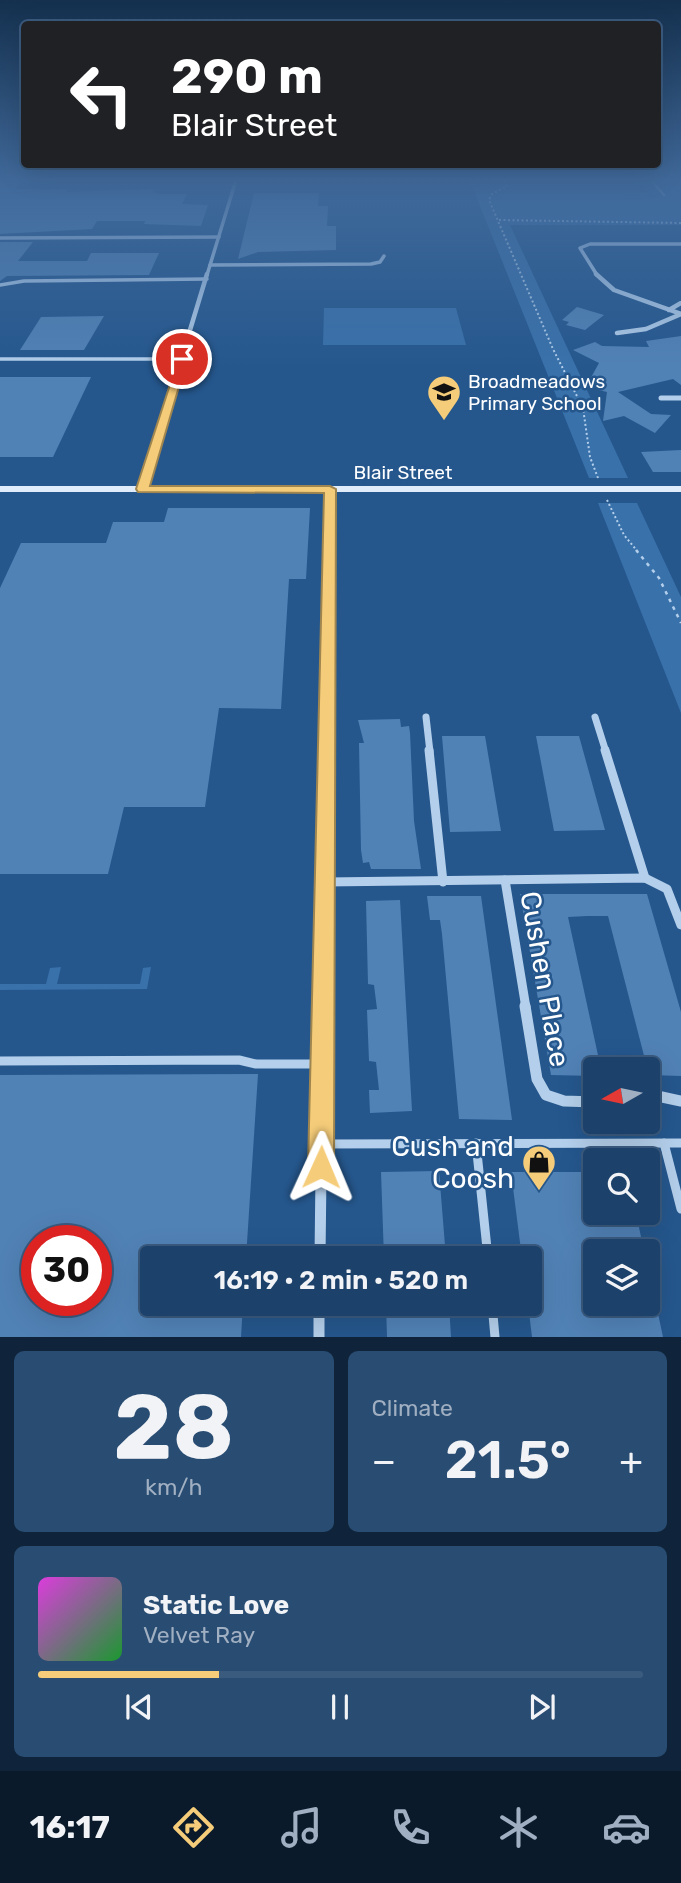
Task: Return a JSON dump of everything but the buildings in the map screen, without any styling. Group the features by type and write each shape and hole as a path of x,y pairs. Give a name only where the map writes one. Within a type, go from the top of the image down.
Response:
{"street":[{"path":"142,489 217,242"},
{"path":"681,244 595,244 580,247 607,285 630,297 681,314"},
{"path":"211,265 371,264 380,262 384,256"},
{"path":"668,310 681,303"},
{"path":"617,332 646,329 681,314"},
{"path":"661,398 681,398"},
{"name":"Blair Street","path":"0,489 681,489"},
{"path":"320,1246 330,489"},
{"path":"426,717 443,882"},
{"path":"595,717 645,878"},
{"path":"505,880 645,878 661,881 670,890 681,925"},
{"name":"Cushen Place","path":"325,882 505,880 537,1079 546,1095 564,1101 583,1102"},
{"path":"660,1097 681,1101"},
{"path":"319,1316 319,1337"}],"lane":[{"path":"0,285 24,281 206,279"},
{"path":"0,359 182,359"},
{"path":"0,1061 239,1060 256,1064 323,1064"},
{"path":"476,1143 487,1246"},
{"path":"664,1143 681,1209"},
{"path":"321,1144 681,1143"},
{"path":"493,1316 495,1337"}],"path":[{"path":"508,242 553,349 583,408 590,457 618,526 659,578 681,622"}],"shaded area":[{"path":"495,242 518,242 628,478 589,478"},
{"path":"324,308 456,308 466,345 323,345"},
{"path":"598,503 637,503 681,597 681,713"},
{"path":"61,967 57,984 140,984 143,968 151,967 147,989 0,990 0,984 46,984 50,968"}],"place":[{"name":"Broadmeadows Primary School","path":"444,422"},
{"name":"Cush and Coosh","path":"539,1192"}],"route":[{"path":"182,359 142,489 330,489 321,1167"}]}
